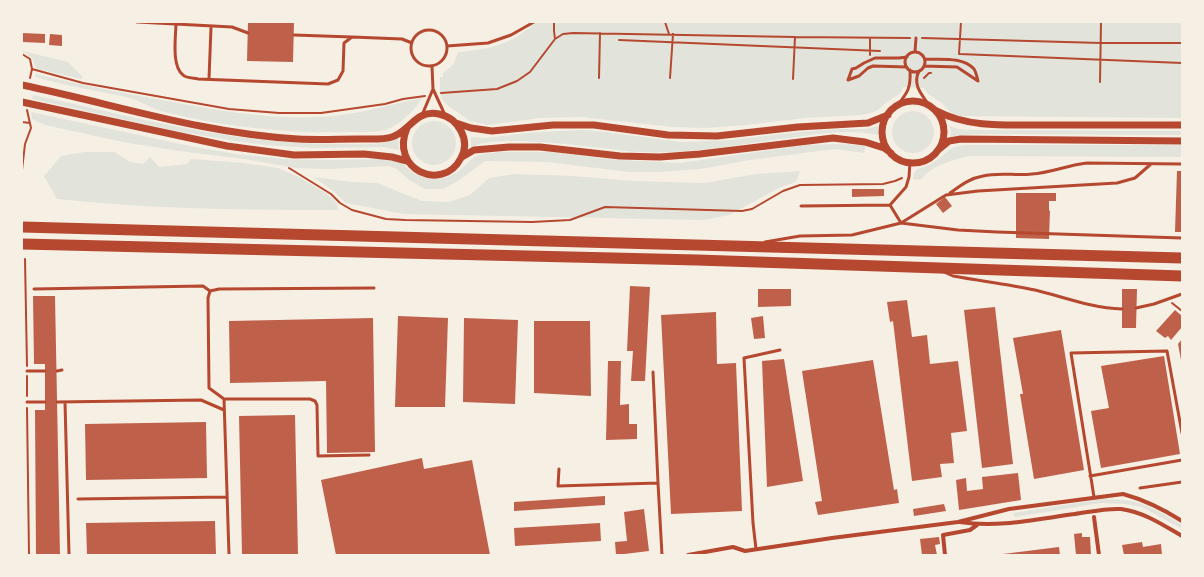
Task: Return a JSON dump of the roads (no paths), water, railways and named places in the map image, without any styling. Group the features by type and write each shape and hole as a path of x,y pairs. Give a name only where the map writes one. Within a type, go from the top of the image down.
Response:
{"highway":[{"path":"22,227 1182,258"},
{"path":"22,244 697,260 1182,276"}],"street":[{"path":"22,85 143,114 229,132 298,139 370,139 392,137 407,128 413,121 421,116 433,114 446,116 456,123 471,128 492,131 553,125 594,125 668,135 717,136 798,127 868,122 888,114 897,106 910,101 916,101 929,105 951,119 993,124 1182,125"},
{"path":"22,102 227,146 294,155 371,155 392,157 407,161"},
{"path":"937,111 944,128 943,139 938,150"},
{"path":"888,114 883,125 883,137 887,148 891,153"},
{"path":"407,128 402,144 407,161 414,168 431,175 449,171 462,157 464,139 461,130 456,123"},
{"path":"462,157 474,150 509,147 540,148 620,156 660,157 700,154 833,138 865,142 884,148 900,159 910,162 917,162 929,158 949,141 961,139 1182,141"},
{"path":"740,555 745,551 756,549 958,522 1009,510 1122,494 1158,506 1182,521"},
{"path":"958,522 977,525 1011,523 1092,511 1121,509 1150,517 1182,536"},
{"path":"1094,517 1099,555"},
{"path":"945,555 943,535 970,530 977,525"},
{"path":"688,555 733,547 745,551"}],"lane":[{"path":"137,22 176,23 232,28 248,33"},
{"path":"447,46 488,43 512,35 534,22"},
{"path":"176,23 176,63 178,70 184,76 198,79 328,84 338,80 343,70 344,43 352,38"},
{"path":"209,79 211,27"},
{"path":"434,30 443,36 447,46 445,57 437,64 432,66 420,64 412,55 412,43 422,31 434,30"},
{"path":"294,35 402,39 412,43"},
{"path":"915,52 916,38"},
{"path":"919,71 913,72 907,67 905,62 910,53 915,52 921,54 925,59 924,66 919,71 917,76 917,87 929,105"},
{"path":"907,57 871,59 852,69 848,80 859,76 868,68 873,66 907,67"},
{"path":"924,66 957,67 978,81 975,70 964,62 925,59"},
{"path":"432,66 433,89 446,116"},
{"path":"897,106 908,92 910,86 910,70"},
{"path":"421,116 433,89"},
{"path":"801,206 890,205 906,187 909,177 910,162"},
{"path":"748,246 788,237 852,236 901,223 968,181 982,176 994,174 1031,174 1065,166 1087,163 1182,164"},
{"path":"946,195 978,190 1117,183 1135,178 1151,164"},
{"path":"890,205 901,223"},
{"path":"901,223 958,230 1182,238"},
{"path":"933,268 953,276 1035,290 1106,308 1122,308"},
{"path":"34,289 203,286 210,291 219,289 374,288"},
{"path":"210,291 208,298 209,388 224,400 310,399 315,401 317,405 318,456 369,455"},
{"path":"1136,308 1154,304 1182,294"},
{"path":"756,549 753,523 744,358 780,350"},
{"path":"1094,497 1071,353 1167,351 1182,433"},
{"path":"56,371 62,370"},
{"path":"27,371 45,371"},
{"path":"653,372 662,555"},
{"path":"57,402 201,400 224,410"},
{"path":"224,400 229,555"},
{"path":"27,402 45,402"},
{"path":"65,402 69,555"},
{"path":"1090,476 1182,460"},
{"path":"559,468 558,486 658,484"},
{"path":"1140,488 1182,482"},
{"path":"78,499 227,497"}]}
